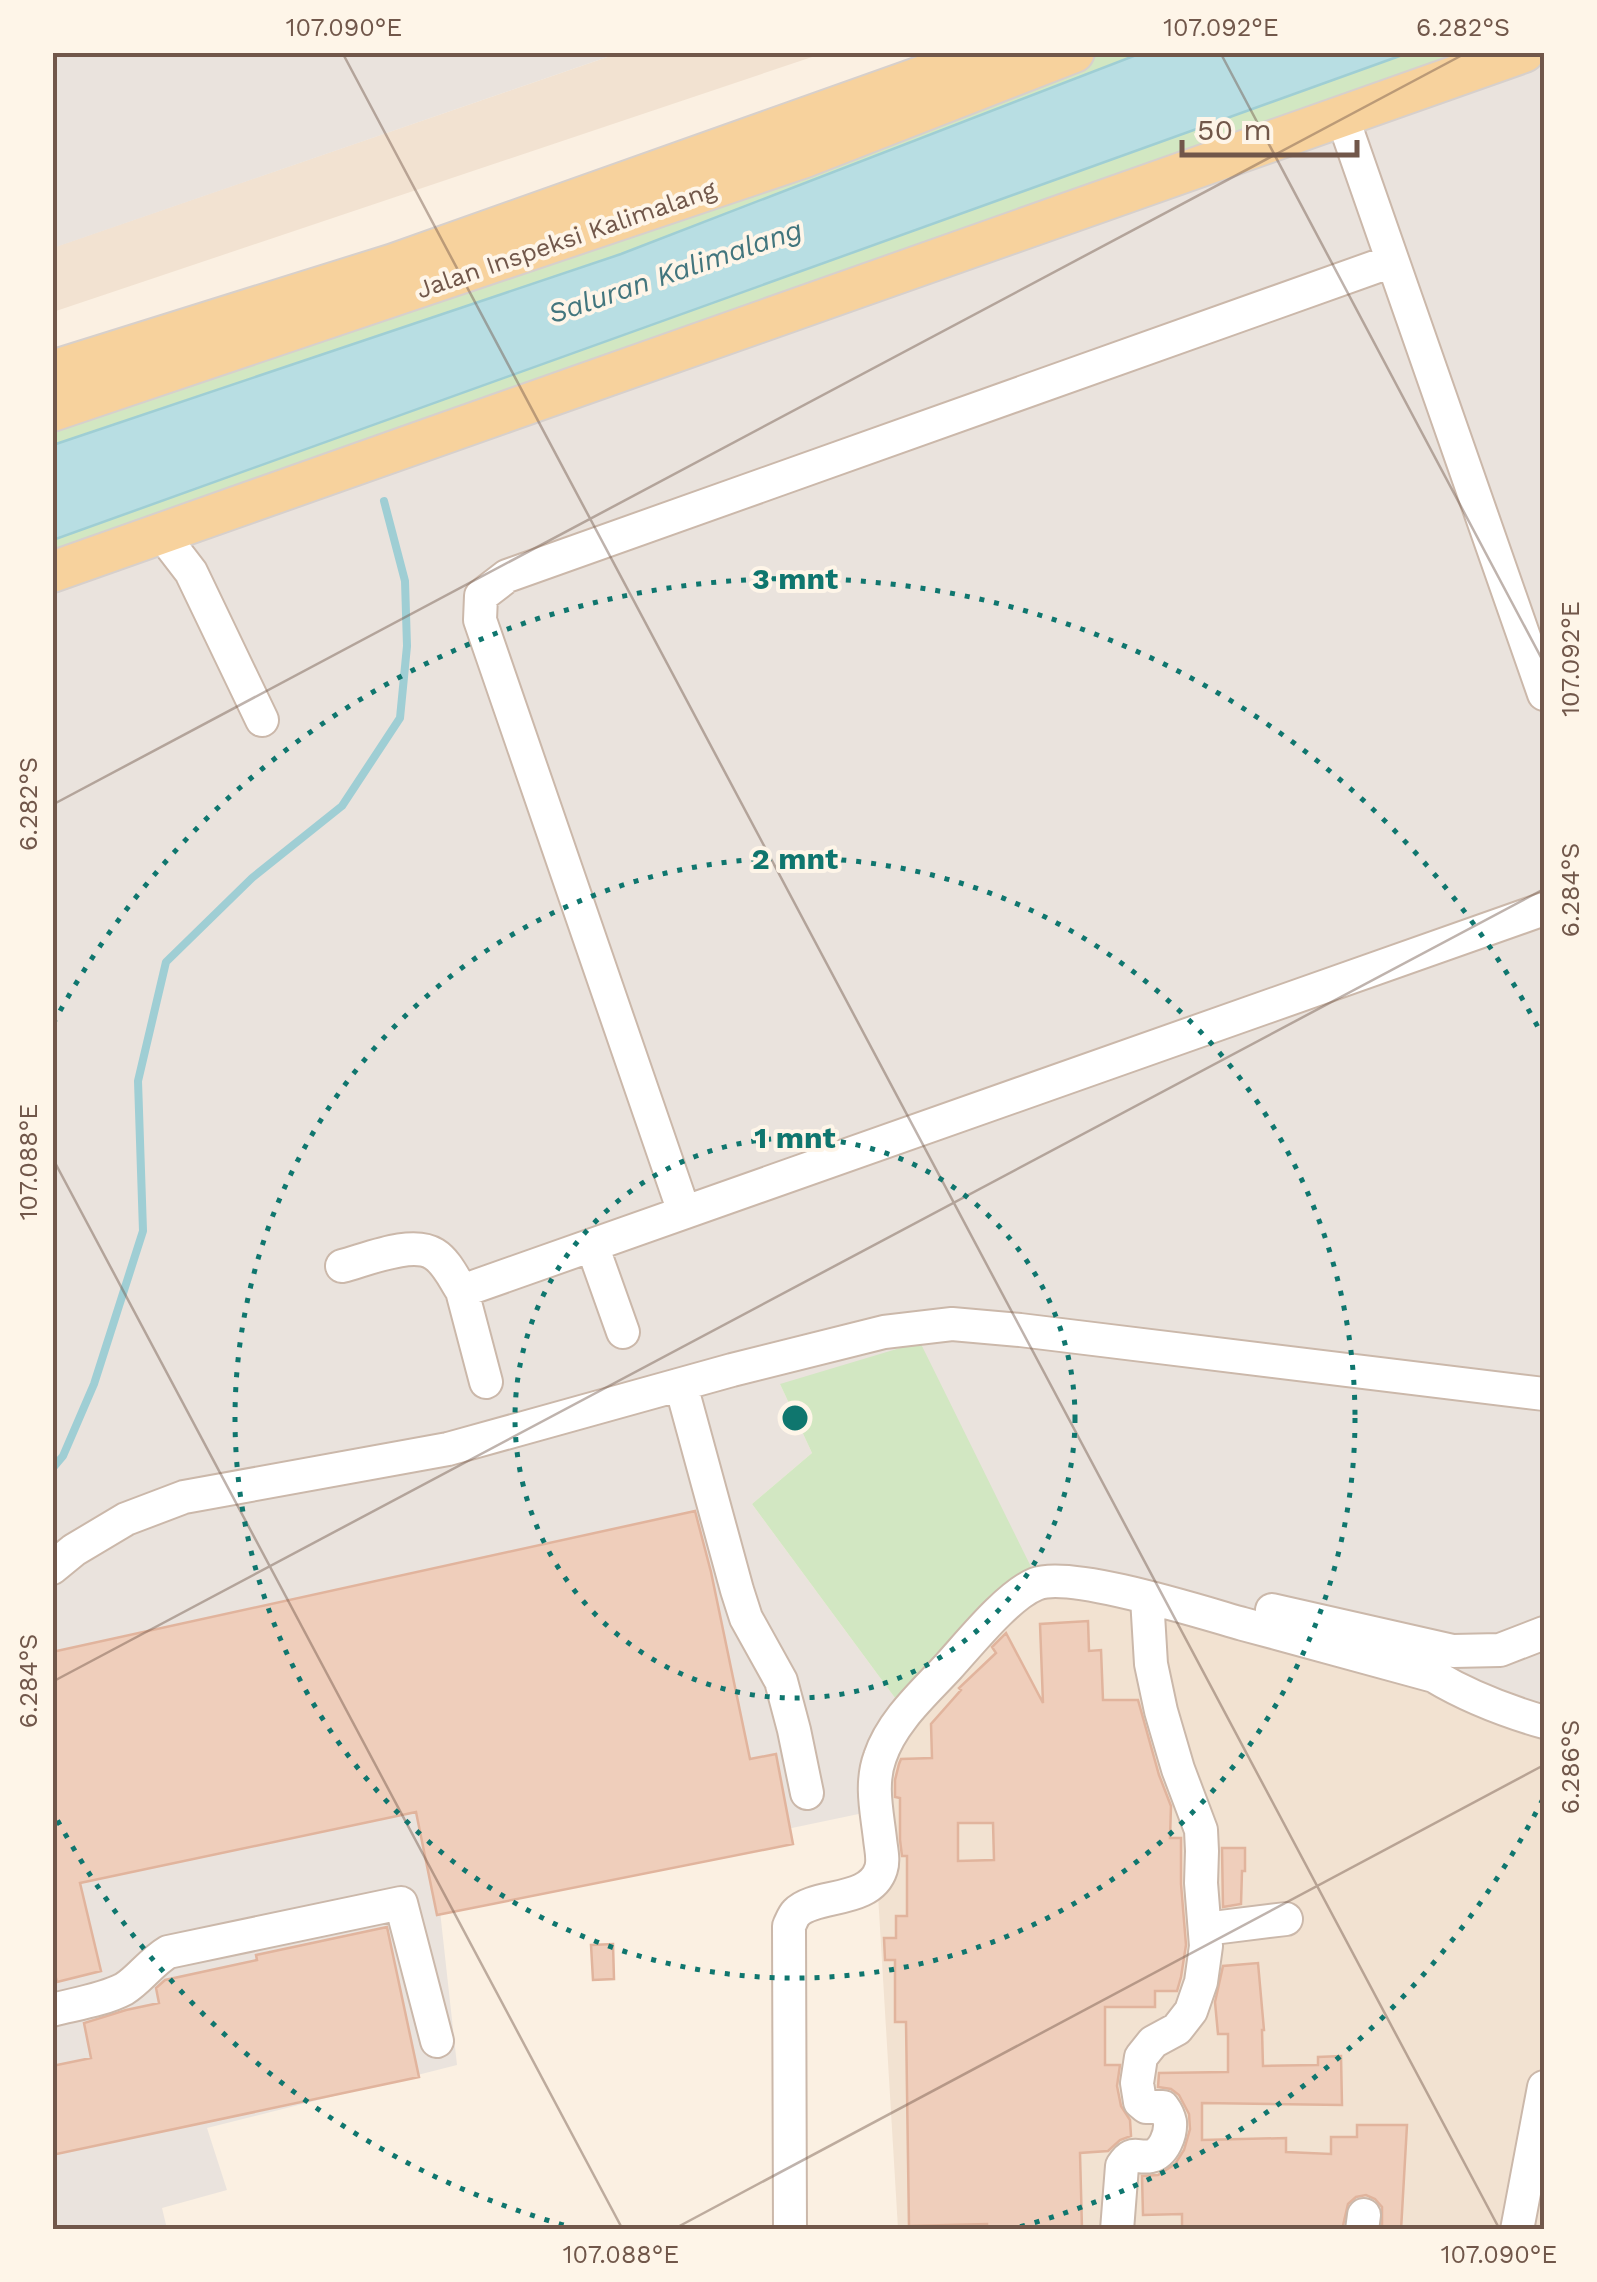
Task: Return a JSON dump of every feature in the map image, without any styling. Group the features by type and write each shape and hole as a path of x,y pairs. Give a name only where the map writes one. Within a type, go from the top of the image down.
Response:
{"main road":[{"name":"Jalan Inspeksi Kalimalang","path":"798,141 991,52"},
{"path":"52,572 1524,52"},
{"name":"Jalan Inspeksi Kalimalang","path":"52,412 399,279 1055,56"},
{"name":"Jalan Inspeksi Kalimalang","path":"52,371 399,279"}],"street":[{"path":"1342,116 1544,694"},
{"path":"684,1212 480,620 481,596 507,576 1392,261"},
{"path":"161,533 191,572 262,720"},
{"path":"462,1292 1544,909"},
{"path":"592,1245 623,1332"},
{"path":"342,1266 406,1249 422,1248 436,1254 462,1292 486,1382"},
{"path":"52,1568 126,1519 184,1497 448,1449 884,1332 952,1324 1544,1394"},
{"path":"681,1386 746,1618 781,1681 806,1794"},
{"path":"1040,1558 1453,1651 1500,1650 1544,1633"},
{"path":"790,2230 789,1926 794,1914 806,1906 854,1893 870,1884 880,1871 882,1854 874,1790 880,1753 908,1711 980,1632 1023,1592 1052,1580 1147,1598 1434,1676 1498,1708 1544,1722"},
{"path":"1118,2230 1122,2166 1133,2156 1157,2154 1166,2143 1170,2124 1164,2106 1146,2107 1140,2102 1137,2083 1142,2057 1153,2042 1177,2029 1192,2012 1202,1982 1206,1946 1200,1830 1160,1711 1150,1664 1147,1598"},
{"path":"52,2010 120,1991 168,1952 402,1903 437,2041"},
{"path":"1204,1929 1286,1919"},
{"path":"1517,2230 1544,2088"}],"shaded area":[{"path":"53,52 619,52 619,53 53,248"},
{"path":"619,53 824,53 53,312 52,248"},
{"path":"1544,53 1544,1716 1039,1583 780,1384 812,1453 752,1504 898,1702 862,1754 873,1811 439,1902 457,2065 207,2128 227,2190 162,2208 167,2229 53,2229 52,579"},
{"path":"1039,1583 1544,1716 1544,2229 898,2229 873,1811 862,1754 898,1702"}],"green space":[{"path":"1074,53 1144,53 621,254 53,445 53,371"},
{"path":"1408,53 1525,53 53,572 52,540"},
{"path":"920,1342 1039,1583 898,1702 752,1504 812,1453 780,1384"}],"water":[{"name":"Saluran Kalimalang","path":"1144,52 1408,53 53,540 53,445 621,254"}],"building":[{"path":"695,1511 750,1759 776,1754 793,1844 437,1915 416,1812 80,1883 101,1971 57,1982 52,1963 52,1652"},
{"path":"1088,1621 1089,1651 1101,1650 1103,1700 1138,1700 1171,1806 1170,1838 1181,1838 1186,1945 1181,1977 1177,1991 1155,1991 1155,2007 1105,2007 1105,2065 1120,2065 1117,2086 1121,2106 1130,2120 1131,2136 1108,2151 1080,2153 1082,2229 987,2230 987,2224 909,2226 906,2022 895,2022 895,1960 885,1960 884,1938 896,1938 896,1916 907,1916 907,1856 902,1856 900,1798 895,1797 895,1780 901,1759 932,1758 931,1724 959,1688 996,1653 992,1647 1006,1633 1043,1703 1040,1624","holes":["958,1823 993,1823 994,1860 958,1861"]},
{"path":"1222,1848 1245,1848 1241,1904 1223,1907"},
{"path":"387,1927 419,2077 52,2155 52,2066 91,2058 84,2023 159,2003 156,1988 165,1980 257,1960 256,1955"},
{"path":"613,1944 614,1979 593,1980 591,1945"},
{"path":"1258,1963 1263,2066 1318,2065 1318,2057 1341,2056 1342,2105 1202,2103 1202,2140 1286,2138 1286,2152 1331,2154 1331,2137 1357,2137 1357,2125 1407,2125 1401,2230 1382,2230 1382,2207 1366,2195 1348,2204 1342,2230 1182,2230 1182,2214 1143,2215 1142,2176 1158,2175 1175,2164 1190,2129 1189,2114 1179,2095 1158,2087 1159,2073 1228,2072 1228,2034 1218,2034 1215,2002 1223,1966"}],"waterway":[{"path":"52,1469 63,1456 94,1384 143,1231 138,1081 166,962 252,878 342,806 400,718 407,646 405,581 384,501"}]}
